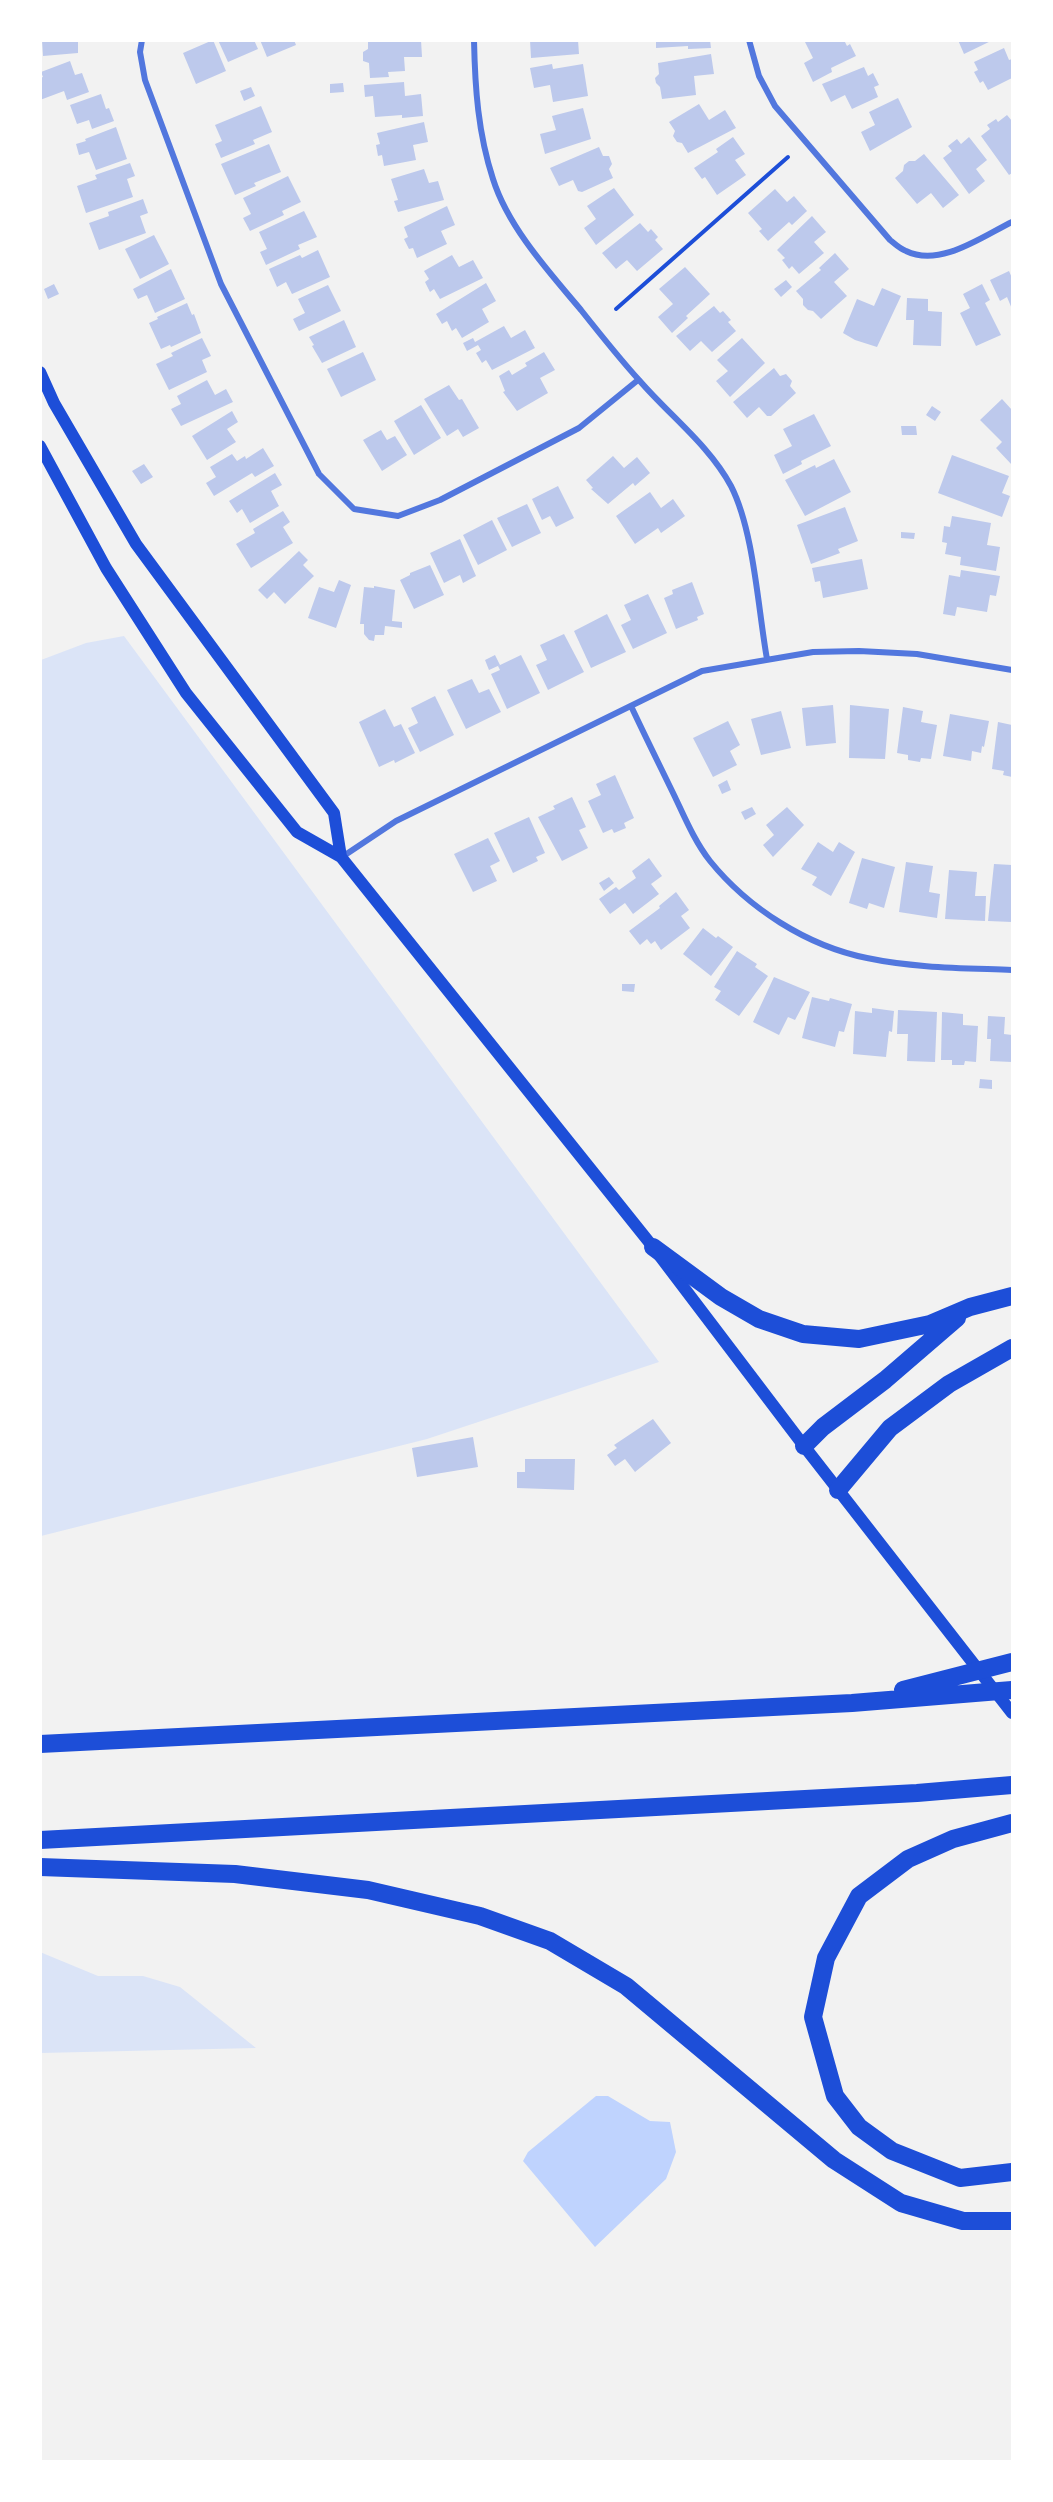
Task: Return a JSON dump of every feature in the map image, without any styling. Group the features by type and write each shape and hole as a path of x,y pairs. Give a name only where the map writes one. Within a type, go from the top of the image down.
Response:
{"highway":[{"path":"653,1247 731,1303 759,1319 803,1334 859,1339 930,1324 970,1308 1012,1296"},
{"path":"804,1446 823,1427 885,1380 970,1308"},
{"path":"838,1490 890,1428 949,1384 1012,1348"},
{"path":"852,1702 1012,1662"},
{"path":"40,1744 852,1702 1012,1690"},
{"path":"40,1840 916,1793 1012,1785"},
{"path":"1012,1823 953,1839 908,1858 859,1896 826,1958 813,2017 835,2096 859,2127 892,2151 960,2178 1012,2172"},
{"path":"40,1868 235,1874 368,1890 480,1916 550,1941 626,1986 834,2160 902,2203 963,2222 1012,2221"}],"main road":[{"path":"40,372 54,403 136,544 334,813 341,857"},
{"path":"40,446 106,568 186,693 297,832 341,857 653,1247 804,1446 1012,1713"}],"street":[{"path":"142,40 140,52 145,80 221,284 319,474 354,509 398,516 440,500 579,428 638,380"},
{"path":"474,40 475,93 481,136 494,182 520,233 638,380 712,459 732,488 752,560 767,659"},
{"path":"749,40 759,76 775,106 890,240 906,252 926,256 947,254 1012,222"},
{"path":"341,857 396,821 702,671 813,652 859,651 917,654 1012,670"},
{"path":"631,706 691,830 709,860 732,884 780,923 835,949 866,958 905,964 1012,970"}],"path":[{"path":"616,309 788,157"}],"shaded area":[{"path":"124,636 659,1362 427,1439 41,1536 41,660 86,643"},
{"path":"40,1952 98,1976 143,1976 180,1987 256,2048 41,2053"}],"water":[{"path":"596,2096 608,2096 650,2121 670,2122 676,2152 666,2179 595,2247 523,2161 528,2152"}],"building":[{"path":"42,40 78,40 78,53 43,56"},
{"path":"213,40 226,71 196,84 183,53"},
{"path":"218,40 254,40 258,49 228,62"},
{"path":"260,40 294,40 296,45 267,57"},
{"path":"368,40 421,40 422,57 404,57 405,71 388,72 389,77 370,78 369,63 363,61 363,52 368,49"},
{"path":"530,40 578,40 579,54 531,58"},
{"path":"656,40 710,40 711,48 688,49 688,46 656,48"},
{"path":"808,40 844,40 847,46 850,44 856,56 831,68 832,72 813,82 804,63 813,58 805,42"},
{"path":"958,40 993,40 964,54"},
{"path":"1004,48 1009,60 1012,59 1012,78 988,90 983,81 980,83 974,72 978,70 974,62"},
{"path":"711,54 714,74 694,76 696,95 662,99 660,87 655,78 659,74 658,63"},
{"path":"70,61 75,75 82,73 89,92 67,100 64,91 40,100 40,78 43,77 41,72"},
{"path":"552,64 553,69 583,64 588,96 553,102 550,85 534,88 530,68"},
{"path":"864,67 868,76 873,73 879,85 874,87 878,97 852,109 845,95 831,102 822,84"},
{"path":"404,82 405,96 421,94 423,116 375,117 373,96 365,97 364,85"},
{"path":"343,83 344,92 330,93 330,84"},
{"path":"251,87 255,96 244,101 240,91"},
{"path":"101,94 106,109 109,108 114,121 92,129 89,120 77,124 70,105"},
{"path":"898,98 912,127 870,151 861,132 875,125 869,112"},
{"path":"699,104 709,120 725,110 736,128 688,153 682,143 677,142 673,136 675,131 669,122"},
{"path":"261,106 272,132 253,140 255,144 221,158 215,144 222,141 215,125"},
{"path":"583,108 591,139 545,154 540,134 556,130 552,116"},
{"path":"1007,115 1012,121 1012,173 1009,175 981,136 990,129 987,125 996,119 998,122"},
{"path":"424,122 428,142 413,145 416,160 384,166 382,155 378,156 376,145 380,144 377,133"},
{"path":"116,127 127,159 96,170 89,152 79,155 76,144"},
{"path":"733,137 745,154 735,160 746,175 717,195 705,177 702,179 694,168 718,152 716,149"},
{"path":"969,137 987,160 976,169 985,181 969,194 943,158 952,151 948,146 957,139 961,144"},
{"path":"269,144 281,172 254,183 256,186 235,195 221,164"},
{"path":"599,147 603,156 609,156 612,164 609,169 613,178 582,192 578,191 573,180 559,186 550,168"},
{"path":"924,154 959,195 943,208 931,193 917,204 895,178 903,171 904,165"},
{"path":"130,163 135,176 127,179 133,197 86,213 77,186 97,179 95,175"},
{"path":"424,169 429,183 438,181 444,200 398,212 394,201 398,200 391,179"},
{"path":"288,176 301,202 282,211 284,215 250,231 243,218 251,214 243,198"},
{"path":"614,188 634,215 596,245 584,228 596,219 587,206"},
{"path":"775,189 787,202 794,196 807,211 792,225 789,222 768,241 759,231 762,229 748,213"},
{"path":"143,199 148,213 140,216 146,233 99,250 89,223 109,216 108,212"},
{"path":"447,206 455,225 441,231 447,244 417,258 413,248 409,249 404,239 408,237 404,227"},
{"path":"304,211 317,237 298,245 300,249 266,265 260,252 267,249 259,232"},
{"path":"812,216 826,232 814,242 824,253 799,274 792,266 789,269 782,260 785,258 777,250"},
{"path":"640,223 648,232 651,229 658,237 655,240 663,249 637,271 627,260 616,269 602,253"},
{"path":"154,235 169,264 140,279 125,249"},
{"path":"318,250 330,277 292,294 286,282 277,287 269,269 300,255 302,258"},
{"path":"835,253 849,269 834,282 847,296 821,319 803,305 803,299 796,291 821,270 819,268"},
{"path":"452,255 459,267 473,260 483,278 440,299 434,289 430,292 425,282 429,279 424,271"},
{"path":"685,267 710,294 686,316 688,318 672,333 658,317 673,304 659,289"},
{"path":"171,269 185,299 155,313 147,295 138,299 133,289"},
{"path":"1009,271 1012,278 1012,309 1007,297 1000,301 990,280"},
{"path":"786,280 792,287 781,297 774,289"},
{"path":"486,283 496,301 482,309 489,322 462,338 456,328 452,331 447,321 442,324 436,314"},
{"path":"54,284 59,294 48,299 44,289"},
{"path":"982,284 990,300 985,303 1001,335 976,346 960,313 970,308 963,294"},
{"path":"328,285 341,311 299,331 293,319 305,313 298,299"},
{"path":"882,288 901,296 877,347 855,340 843,333 857,299 874,306"},
{"path":"907,298 928,299 928,311 942,312 941,346 913,345 914,320 906,320"},
{"path":"187,303 201,333 171,347 170,345 161,349 149,323"},
{"path":"714,306 720,313 723,311 731,320 728,322 736,331 712,352 701,341 690,351 676,336"},
{"path":"344,320 356,347 322,363 309,337"},
{"path":"504,326 511,338 525,330 535,348 492,370 486,360 482,363 476,353 481,350 478,345 467,351 463,343 473,338 475,342"},
{"path":"202,338 211,356 202,360 207,372 169,390 156,364 173,356 171,353"},
{"path":"742,338 765,363 730,397 716,381 728,371 717,360"},
{"path":"363,352 376,380 341,397 327,369"},
{"path":"544,352 555,370 540,378 548,393 517,411 503,392 505,391 499,376 509,370 512,375 527,366 525,363"},
{"path":"774,368 780,376 786,374 792,381 790,386 796,393 771,416 767,416 759,407 747,418 733,402"},
{"path":"207,380 215,395 226,389 233,402 181,426 171,409 181,404 177,396"},
{"path":"449,385 459,400 462,399 479,428 463,437 458,429 447,436 424,399"},
{"path":"1002,399 1012,410 1012,465 996,448 1002,442 980,420"},
{"path":"421,405 441,438 414,455 394,421"},
{"path":"932,406 941,412 935,421 926,415"},
{"path":"232,411 238,422 227,429 236,442 207,460 192,436"},
{"path":"814,414 831,446 801,461 802,464 783,474 774,455 792,446 783,429"},
{"path":"901,426 916,426 917,435 902,435"},
{"path":"381,430 387,440 395,436 407,455 382,471 363,440"},
{"path":"263,448 274,466 255,477 252,473 214,496 206,483 216,477 210,467 232,454 237,461 245,456 246,459"},
{"path":"952,455 1009,476 1002,493 1010,496 1002,517 938,493"},
{"path":"613,456 624,468 637,457 650,473 635,486 633,483 608,504 591,489 593,488 586,480"},
{"path":"834,459 851,492 805,516 785,480 815,465 816,468"},
{"path":"144,464 153,477 141,484 132,471"},
{"path":"275,473 282,485 271,491 279,506 250,523 242,509 237,513 229,501"},
{"path":"558,486 574,518 556,527 550,516 542,520 532,499"},
{"path":"650,492 661,508 673,499 685,516 661,533 658,528 635,544 616,516"},
{"path":"527,504 541,533 512,547 497,518"},
{"path":"845,507 858,541 838,549 840,553 811,564 797,525"},
{"path":"283,511 290,522 283,527 293,543 251,568 236,544 255,533 253,529"},
{"path":"952,516 991,523 987,545 1000,547 996,571 960,565 961,557 945,554 947,543 942,542 944,526 950,527"},
{"path":"492,520 507,550 478,565 463,535"},
{"path":"901,532 915,533 914,539 901,538"},
{"path":"460,539 476,576 463,583 460,575 444,583 430,553"},
{"path":"299,551 308,560 303,565 314,576 285,604 274,592 267,599 258,590"},
{"path":"862,559 868,589 823,598 820,581 815,582 812,568"},
{"path":"430,565 444,595 414,609 400,580"},
{"path":"961,570 1000,576 996,596 990,595 987,612 957,607 955,616 943,614 949,575 960,577"},
{"path":"339,580 351,585 336,628 308,618 319,587 334,592"},
{"path":"692,582 704,614 697,617 698,620 676,629 664,598 673,594 672,590"},
{"path":"374,586 395,590 392,621 402,622 402,628 385,626 384,635 375,635 374,641 369,640 364,634 364,624 360,624 364,587 374,588"},
{"path":"648,594 667,633 633,649 621,625 631,620 624,605"},
{"path":"607,614 626,652 591,668 574,631"},
{"path":"564,634 584,672 548,690 536,665 547,660 540,645"},
{"path":"495,655 500,665 489,670 485,660"},
{"path":"521,655 540,693 507,709 491,674 500,670 498,666"},
{"path":"472,679 479,693 489,689 501,712 466,729 447,690"},
{"path":"435,696 454,735 420,752 408,728 418,723 411,708"},
{"path":"833,705 836,743 806,746 802,708"},
{"path":"850,705 889,709 885,759 849,758"},
{"path":"903,707 923,711 921,722 937,725 931,759 921,758 920,762 908,760 908,755 897,753"},
{"path":"385,709 394,727 401,724 415,753 395,763 394,760 379,767 359,722"},
{"path":"781,711 791,748 761,755 751,719"},
{"path":"950,714 989,721 984,747 982,746 981,753 972,751 971,761 943,756"},
{"path":"728,721 740,745 730,751 737,765 713,777 693,738"},
{"path":"998,722 1012,725 1012,777 1003,775 1004,771 992,769"},
{"path":"615,775 634,818 624,823 626,828 614,833 612,829 603,833 588,801 601,795 596,784"},
{"path":"727,780 731,790 722,794 718,785"},
{"path":"572,797 586,827 579,830 588,848 562,861 538,817 555,809 553,806"},
{"path":"752,807 756,814 745,820 741,812"},
{"path":"787,807 804,825 773,857 763,845 774,835 766,825"},
{"path":"529,817 545,853 536,857 538,861 513,873 494,833"},
{"path":"488,838 500,861 490,866 497,881 473,892 454,854"},
{"path":"818,842 833,852 839,842 855,852 831,896 812,885 817,877 801,869"},
{"path":"649,858 662,876 651,884 659,894 633,914 625,903 610,914 599,899 616,887 619,890 636,878 632,871"},
{"path":"862,858 895,867 884,908 869,903 867,909 849,903"},
{"path":"906,862 933,866 929,892 940,894 937,918 899,912"},
{"path":"994,864 1012,865 1012,922 988,921"},
{"path":"949,870 977,872 975,896 986,896 985,921 945,919"},
{"path":"609,877 614,883 604,891 599,883"},
{"path":"676,892 689,910 681,916 690,928 661,950 655,941 651,944 647,939 640,945 629,931 660,908 659,906"},
{"path":"703,928 733,947 711,976 683,954"},
{"path":"737,951 757,964 755,967 768,976 739,1016 715,1000 721,991 714,987"},
{"path":"774,977 810,992 795,1020 788,1017 779,1035 753,1022"},
{"path":"622,984 635,984 634,992 622,991"},
{"path":"812,997 829,1001 830,998 852,1004 844,1032 839,1031 835,1047 802,1038"},
{"path":"872,1008 894,1011 886,1057 853,1054 855,1011 872,1013"},
{"path":"898,1010 937,1012 935,1062 907,1061 908,1034 897,1034"},
{"path":"942,1012 963,1014 963,1025 978,1026 976,1062 965,1061 964,1065 952,1065 952,1060 941,1060"},
{"path":"988,1016 1005,1017 1004,1034 1012,1035 1012,1062 990,1061 991,1039 987,1039"},
{"path":"980,1079 992,1080 992,1089 979,1088"},
{"path":"653,1419 671,1443 635,1472 625,1459 615,1466 607,1455 617,1448 614,1445"},
{"path":"473,1437 478,1467 417,1477 412,1448"},
{"path":"525,1459 575,1459 574,1490 517,1488 517,1472 525,1472"}]}
